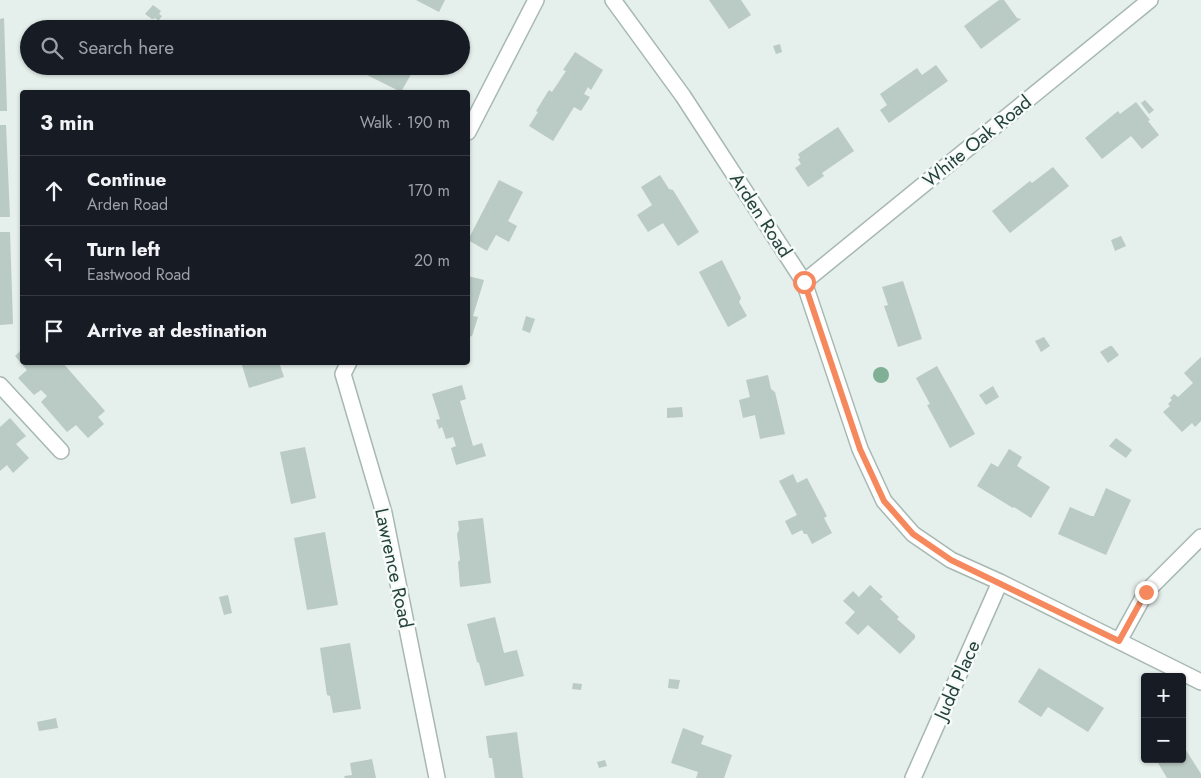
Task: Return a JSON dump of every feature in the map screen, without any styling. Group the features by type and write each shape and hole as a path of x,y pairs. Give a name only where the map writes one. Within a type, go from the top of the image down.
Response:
{"street":[{"path":"470,128 536,0"},
{"name":"Arden Road","path":"613,0 683,96 804,282 860,449 884,501 913,534 951,560 1000,582 1201,682"},
{"name":"White Oak Road","path":"804,282 1150,0"},
{"name":"Lawrence Road","path":"348,365 343,374 384,513 437,778"},
{"path":"0,385 61,451"},
{"path":"1119,641 1146,592 1201,538"},
{"name":"Judd Place","path":"913,778 1000,582"}],"building":[{"path":"416,0 445,0 439,12"},
{"path":"709,0 741,0 751,15 729,29"},
{"path":"999,0 1004,0 1017,18 1021,19 981,49 964,26"},
{"path":"153,5 161,11 159,14 162,16 157,20 145,14"},
{"path":"4,18 7,111 0,111 0,19"},
{"path":"780,44 782,52 776,54 773,46"},
{"path":"575,52 603,70 591,90 588,87 584,94 590,97 581,111 574,107 553,141 529,126 549,90 552,92 566,71 563,70"},
{"path":"936,65 948,81 889,123 880,110 887,105 880,94 917,68 922,75"},
{"path":"367,75 411,75 402,90 397,90"},
{"path":"1145,100 1154,110 1149,114 1141,103"},
{"path":"1136,102 1159,135 1142,149 1131,136 1102,159 1085,138 1118,111 1120,114"},
{"path":"0,125 6,125 10,217 0,217"},
{"path":"838,127 854,151 822,173 824,176 808,187 795,168 801,164 798,154"},
{"path":"1053,167 1069,186 1010,233 992,211 1030,181 1032,183"},
{"path":"660,175 669,189 673,190 699,232 678,246 663,223 648,232 637,215 652,205 641,187"},
{"path":"499,180 523,192 508,221 517,226 509,242 496,235 487,251 470,241 470,236"},
{"path":"0,232 10,232 13,324 0,325"},
{"path":"1121,236 1126,246 1115,251 1111,240"},
{"path":"722,260 741,298 739,302 747,316 728,327 699,272"},
{"path":"470,276 484,280 473,316 478,317 472,336 470,336"},
{"path":"903,281 922,339 898,347 884,306 888,305 882,287"},
{"path":"526,316 535,319 530,333 522,330"},
{"path":"1044,337 1050,346 1041,352 1035,341"},
{"path":"1110,346 1119,355 1108,363 1100,352"},
{"path":"20,351 20,362 15,356"},
{"path":"1201,357 1201,421 1195,427 1192,423 1182,432 1163,412 1170,406 1168,404 1172,400 1170,398 1174,394 1178,397 1193,383 1184,373"},
{"path":"23,365 65,365 105,411 98,417 104,424 88,438 76,425 67,432 41,402 47,396 41,390 34,395 18,378 27,370"},
{"path":"242,365 280,365 284,377 249,388"},
{"path":"937,366 975,434 950,448 927,405 930,404 916,378"},
{"path":"768,375 771,389 775,392 785,434 760,439 755,415 743,418 739,400 750,397 746,380"},
{"path":"462,385 466,399 460,401 473,446 482,443 486,456 456,465 451,448 456,446 453,437 446,439 442,427 439,429 436,420 440,419 432,394"},
{"path":"993,386 999,397 986,405 979,395"},
{"path":"682,407 683,417 667,418 667,408"},
{"path":"10,418 26,436 16,444 29,458 13,473 7,465 0,471 0,427"},
{"path":"1116,438 1132,450 1126,458 1109,446"},
{"path":"305,447 316,498 291,504 280,452"},
{"path":"1009,449 1022,457 1017,466 1050,487 1031,518 977,486 991,463 998,467"},
{"path":"793,474 797,483 807,478 827,516 824,518 832,533 812,544 807,534 804,534 802,530 792,535 785,521 797,515 779,481"},
{"path":"1106,488 1131,500 1106,555 1058,534 1070,507 1094,516"},
{"path":"483,518 491,583 460,587 458,521"},
{"path":"325,532 338,605 307,610 294,538"},
{"path":"870,585 883,597 880,599 899,617 897,619 915,635 915,638 900,654 868,625 858,635 845,623 855,612 843,601 853,591 859,597"},
{"path":"228,595 232,613 224,615 219,597"},
{"path":"495,617 504,653 517,650 524,676 485,686 467,624"},
{"path":"350,643 361,709 333,713 330,696 327,695 320,648"},
{"path":"1039,668 1104,708 1088,732 1048,707 1041,717 1018,702"},
{"path":"669,679 680,680 678,689 668,688"},
{"path":"573,683 582,684 581,690 572,689"},
{"path":"56,718 58,728 39,731 37,722"},
{"path":"683,728 704,736 701,744 732,755 724,778 696,778 698,772 671,763"},
{"path":"517,732 523,778 495,778 492,758 489,758 486,736"},
{"path":"1186,750 1201,774 1201,778 1167,778 1158,763 1186,763"},
{"path":"372,759 376,778 345,778 344,776 352,775 350,763"},
{"path":"605,760 607,766 599,768 597,762"}],"route":[{"path":"804,282 860,449 884,501 913,534 951,560 1119,641 1146,592"}]}
